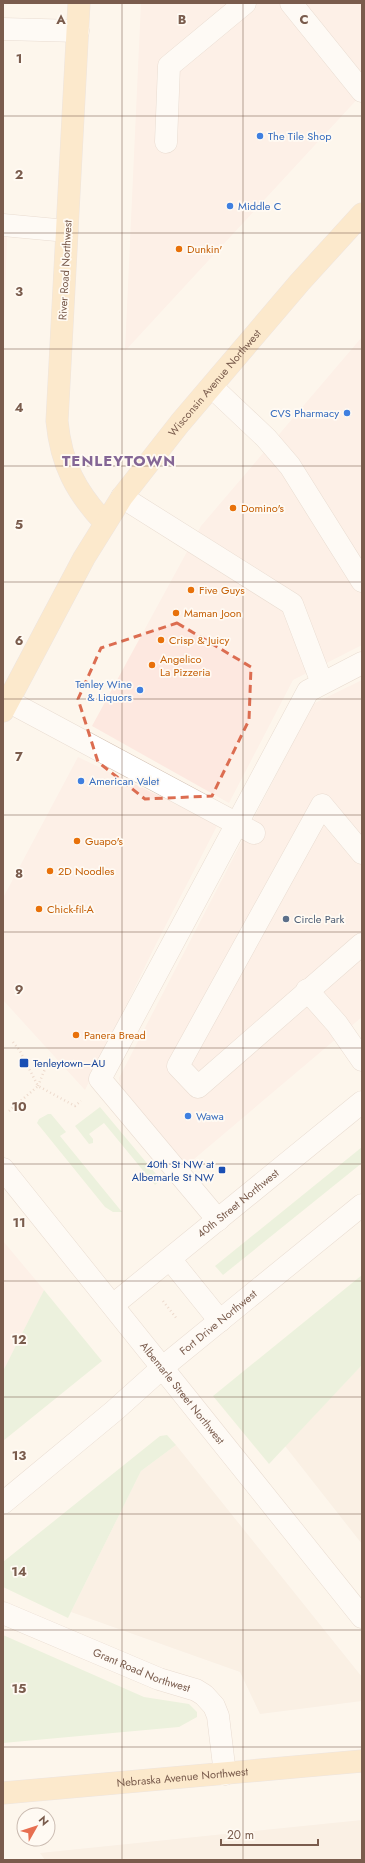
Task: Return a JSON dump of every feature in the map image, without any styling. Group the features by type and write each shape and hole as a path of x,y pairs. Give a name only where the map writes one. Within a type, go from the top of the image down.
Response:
{"main road":[{"name":"River Road Northwest","path":"79,3 57,408 62,449 74,482 88,504 105,523"},
{"name":"Wisconsin Avenue Northwest","path":"6,706 84,558 122,497 149,460 300,282 362,214"},
{"name":"Nebraska Avenue Northwest","path":"3,1793 362,1761"}],"street":[{"path":"166,142 169,66 245,3"},
{"path":"291,3 362,91"},
{"path":"3,29 78,31"},
{"path":"3,225 67,231"},
{"path":"212,387 266,438 290,466 362,581"},
{"path":"122,497 292,604 322,684"},
{"path":"218,1220 100,1079 245,829 308,691 362,663"},
{"path":"6,706 245,829"},
{"path":"362,853 322,805 178,1066 198,1087 307,990 362,944"},
{"path":"307,990 337,1024 362,1060"},
{"name":"40th Street Northwest","path":"113,1304 362,1102"},
{"name":"Albemarle Street Northwest","path":"3,1169 113,1304 362,1617"},
{"name":"Fort Drive Northwest","path":"3,1503 114,1411 163,1367 362,1205"},
{"path":"170,1259 220,1321"},
{"name":"Grant Road Northwest","path":"3,1613 159,1679 196,1690 204,1695 214,1706 218,1716 225,1774"}],"path":[{"path":"13,1042 20,1051 38,1086 75,1106 102,1082"},
{"path":"9,1111 38,1086 49,1059"},
{"path":"160,1298 179,1322"}],"highlighted area":[{"path":"177,623 251,667 249,720 212,796 145,799 98,762 78,699 101,648"}],"shaded area":[{"path":"141,3 362,3 362,94 125,351"},
{"path":"3,236 7,237 3,351"},
{"path":"362,337 362,645 293,680 229,803 92,726 201,526"},
{"name":"Circle Park","path":"362,680 362,1017 187,1165 120,1087 119,1078 313,704"},
{"path":"78,757 218,824 155,946 85,1090 3,1000 3,898"},
{"path":"3,1241 44,1290 3,1371"},
{"path":"362,1365 362,1544 285,1446"},
{"path":"176,1445 362,1677 362,1701 260,1714 240,1672 71,1612 141,1471"},
{"path":"362,1820 362,1860 45,1860 40,1853"}],"green space":[{"path":"100,1107 161,1180 155,1185 104,1123 89,1134 93,1139 93,1143 89,1144 75,1126"},
{"path":"51,1114 66,1132 60,1136 122,1212 113,1212 105,1207 37,1123 39,1119"},
{"path":"362,1147 362,1163 223,1275 215,1266"},
{"path":"362,1275 362,1365 269,1464 213,1396"},
{"path":"44,1290 102,1361 3,1441 3,1371"},
{"path":"167,1435 176,1445 141,1471 68,1618 3,1587 3,1562 160,1436"},
{"path":"3,1635 144,1697 189,1704 197,1712 197,1717 179,1727 3,1743"}],"place":[{"name":"The Tile Shop","path":"260,136"},
{"name":"Middle C","path":"230,206"},
{"name":"Dunkin'","path":"179,249"},
{"name":"CVS Pharmacy","path":"347,413"},
{"name":"Domino's","path":"233,508"},
{"name":"Five Guys","path":"191,590"},
{"name":"Maman Joon","path":"176,613"},
{"name":"Crisp & Juicy","path":"161,640"},
{"name":"Angelico La Pizzeria","path":"152,665"},
{"name":"Tenley Wine & Liquors","path":"140,690"},
{"name":"American Valet","path":"81,781"},
{"name":"Guapo's","path":"77,841"},
{"name":"2D Noodles","path":"50,871"},
{"name":"Chick-fil-A","path":"39,909"},
{"name":"Circle Park","path":"286,919"},
{"name":"Panera Bread","path":"76,1035"},
{"name":"Tenleytown–AU","path":"24,1063"},
{"name":"Wawa","path":"188,1116"},
{"name":"40th St NW at Albemarle St NW","path":"222,1170"}],"district":[{"name":"TENLEYTOWN","path":"119,461"}]}
